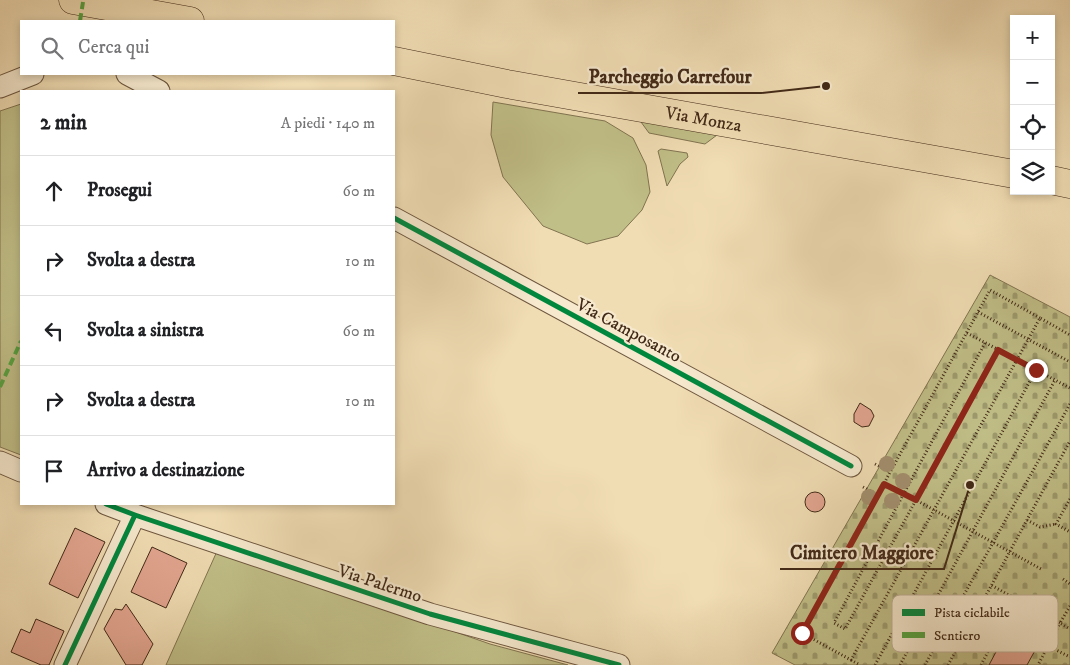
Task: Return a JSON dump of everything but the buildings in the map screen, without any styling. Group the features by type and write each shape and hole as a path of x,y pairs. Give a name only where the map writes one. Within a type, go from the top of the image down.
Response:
{"main road":[{"path":"73,0 184,20"},
{"name":"Via Monza","path":"395,61 507,84 1010,173"}],"street":[{"path":"0,87 30,75"},
{"path":"129,75 158,90"},
{"name":"Via Camposanto","path":"395,219 850,466"},
{"path":"0,462 20,471"},
{"name":"Via Palermo","path":"109,505 430,614 619,665"},
{"path":"65,665 135,515"}],"path":[{"path":"860,665 802,633 990,290 1070,335"},
{"path":"978,312 1070,362"},
{"path":"851,660 1040,318"},
{"path":"967,333 1070,388"},
{"path":"985,343 834,623 845,629 998,350"},
{"path":"913,595 1036,370"},
{"path":"939,595 1055,380"},
{"path":"964,595 1070,404"},
{"path":"986,595 1070,440"},
{"path":"875,464 890,472"},
{"path":"884,484 1041,569"},
{"path":"863,487 878,495"},
{"path":"1056,524 1070,499"},
{"path":"1027,520 1040,527 1056,524 1070,532"},
{"path":"1062,579 1070,584"},
{"path":"991,585 1009,595"},
{"path":"1058,627 1070,606"},
{"path":"1060,623 1070,629"},
{"path":"875,665 892,634"},
{"path":"1058,651 1070,658"},
{"path":"900,665 907,652"},
{"path":"925,665 932,652"},
{"path":"948,665 955,652"},
{"path":"981,665 988,652"},
{"path":"1039,665 1045,652"}],"green space":[{"path":"493,102 605,121 633,138 646,165 650,192 642,210 618,236 587,244 543,226 503,177 491,135"},
{"path":"20,104 20,455 0,447 0,111"},
{"path":"643,119 717,135 705,144 649,133 641,122"},
{"path":"661,149 687,153 688,157 680,164 667,186 658,151"},
{"path":"990,275 1070,317 1070,665 795,665 772,653"},
{"path":"218,549 490,644 568,665 166,665"}],"marked path":[{"path":"80,20 83,2"},
{"path":"0,387 20,343"}],"cycle path":[{"path":"395,219 851,466"},
{"path":"109,505 430,614 619,665"},
{"path":"65,665 135,515"}],"place":[{"name":"Parcheggio Carrefour","path":"826,86"},
{"name":"Cimitero Maggiore","path":"970,485"}],"route":[{"path":"802,633 884,484 916,500 998,350 1036,370"}]}
